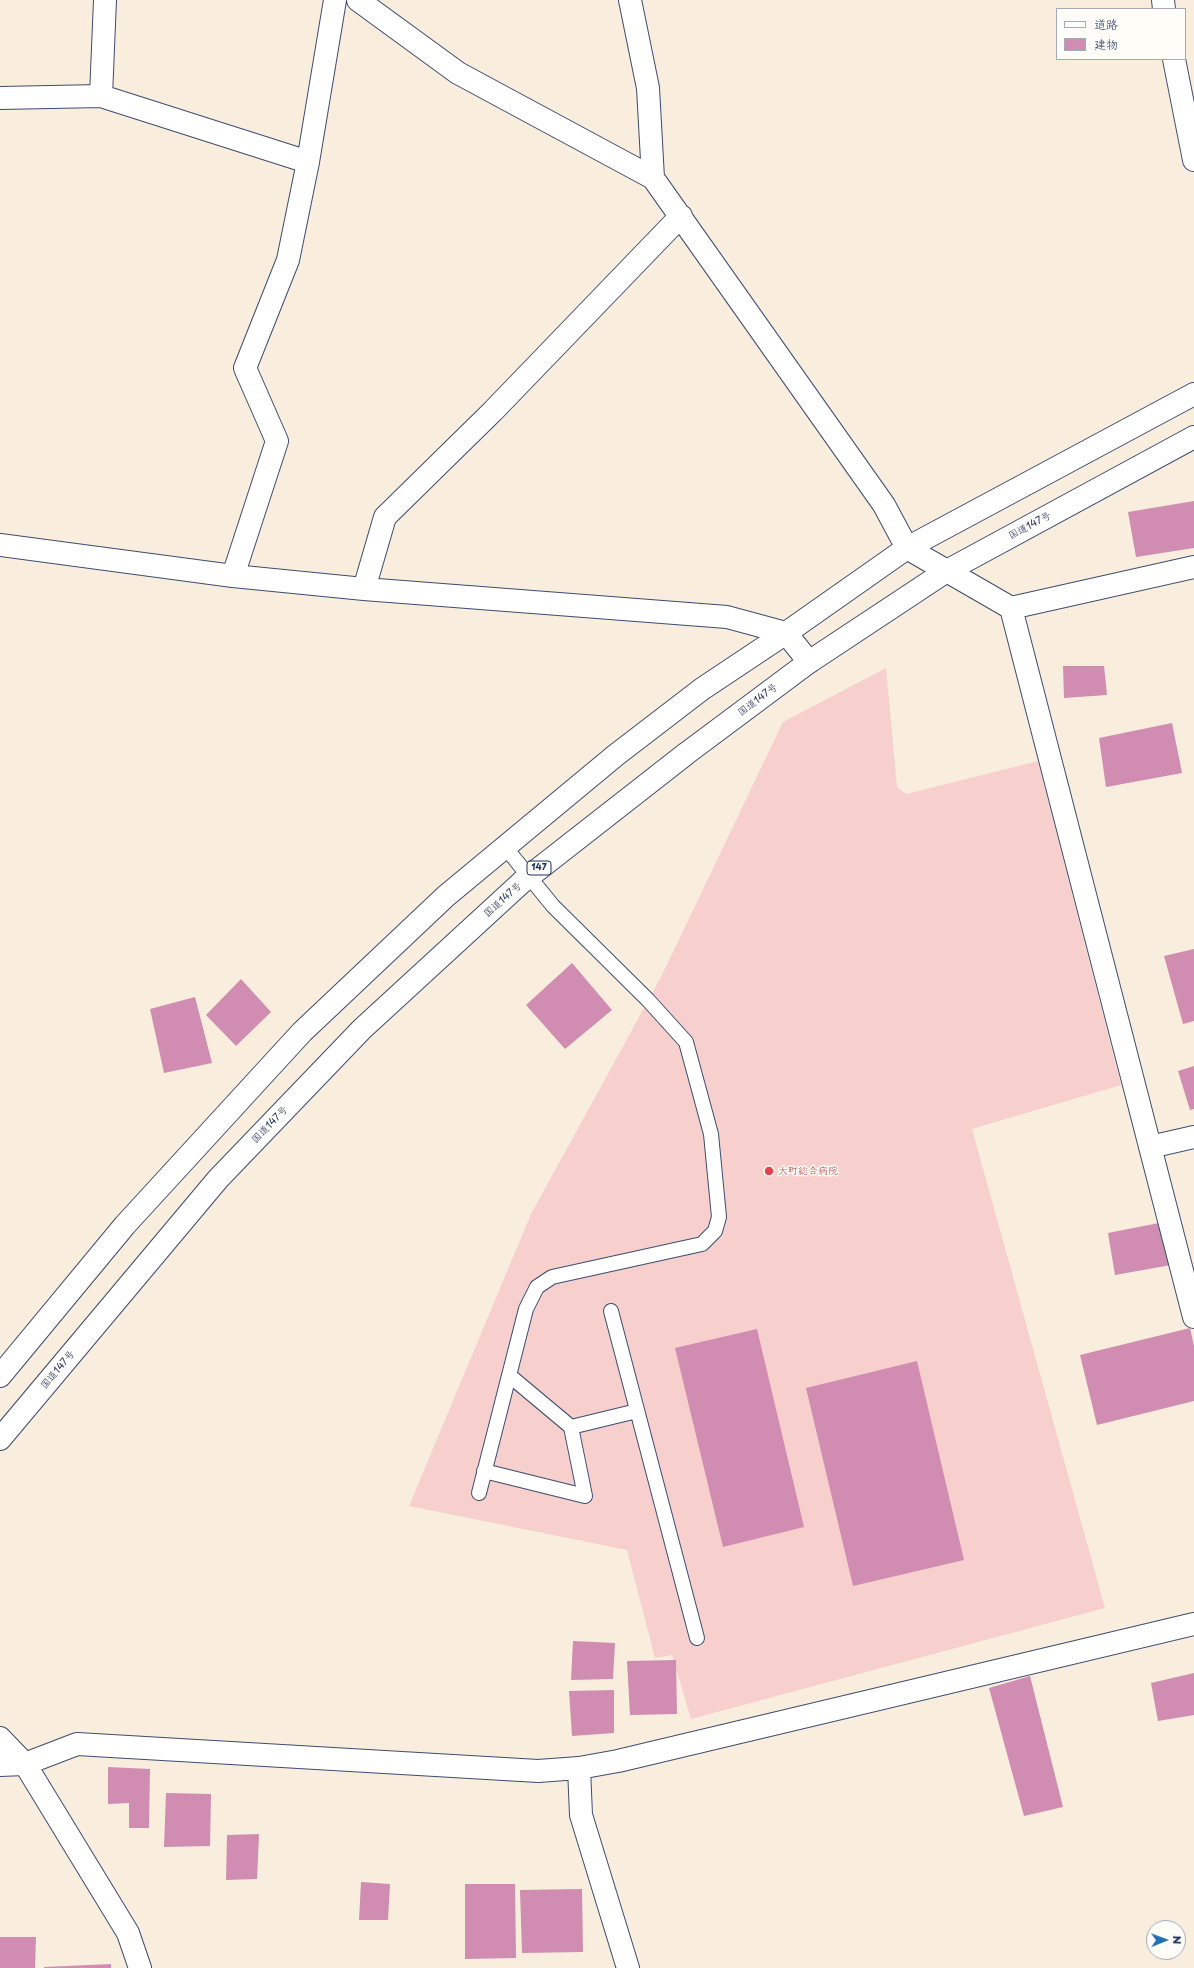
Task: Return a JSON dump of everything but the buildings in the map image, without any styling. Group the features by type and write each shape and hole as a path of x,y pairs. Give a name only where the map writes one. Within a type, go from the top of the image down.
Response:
{"main road":[{"path":"101,96 105,0"},
{"path":"233,576 277,441 245,368 288,260 308,162 335,0"},
{"path":"358,0 458,72 653,178 884,504 907,548 945,572 1011,608 1194,567"},
{"path":"630,0 648,88 653,178"},
{"path":"1174,60 1194,160"},
{"path":"0,98 101,96 308,162"},
{"path":"364,588 385,518 493,411 681,216"},
{"path":"0,1376 125,1224 302,1032 446,896 616,755 702,689 786,633 907,548 1194,394"},
{"name":"国道147号","path":"0,1438 218,1179 362,1029 528,877 687,752 809,662 945,572 1194,438"},
{"path":"0,546 233,576 727,617 786,633 809,662"},
{"path":"1011,608 1194,1316"},
{"path":"1150,1147 1194,1137"},
{"path":"0,1765 25,1764 77,1744 538,1771 580,1768 618,1761 1194,1624"},
{"path":"0,1738 25,1764 128,1933 140,1968"},
{"path":"580,1768 581,1815 628,1968"}],"lane":[{"path":"479,1493 526,1309 537,1287 552,1277 702,1244 715,1232 719,1217 711,1134 686,1042 648,1000 554,906 504,848"},
{"path":"611,1311 697,1638"},
{"path":"484,1471 585,1496 572,1427 510,1376"},
{"path":"572,1427 637,1411"}],"shaded area":[{"name":"大町総合病院","path":"886,668 897,787 906,794 1038,761 1121,1085 972,1129 1105,1608 691,1719 672,1655 655,1658 627,1550 409,1506 531,1214 661,977 783,722"}],"place":[{"name":"大町総合病院","path":"769,1171"}]}
